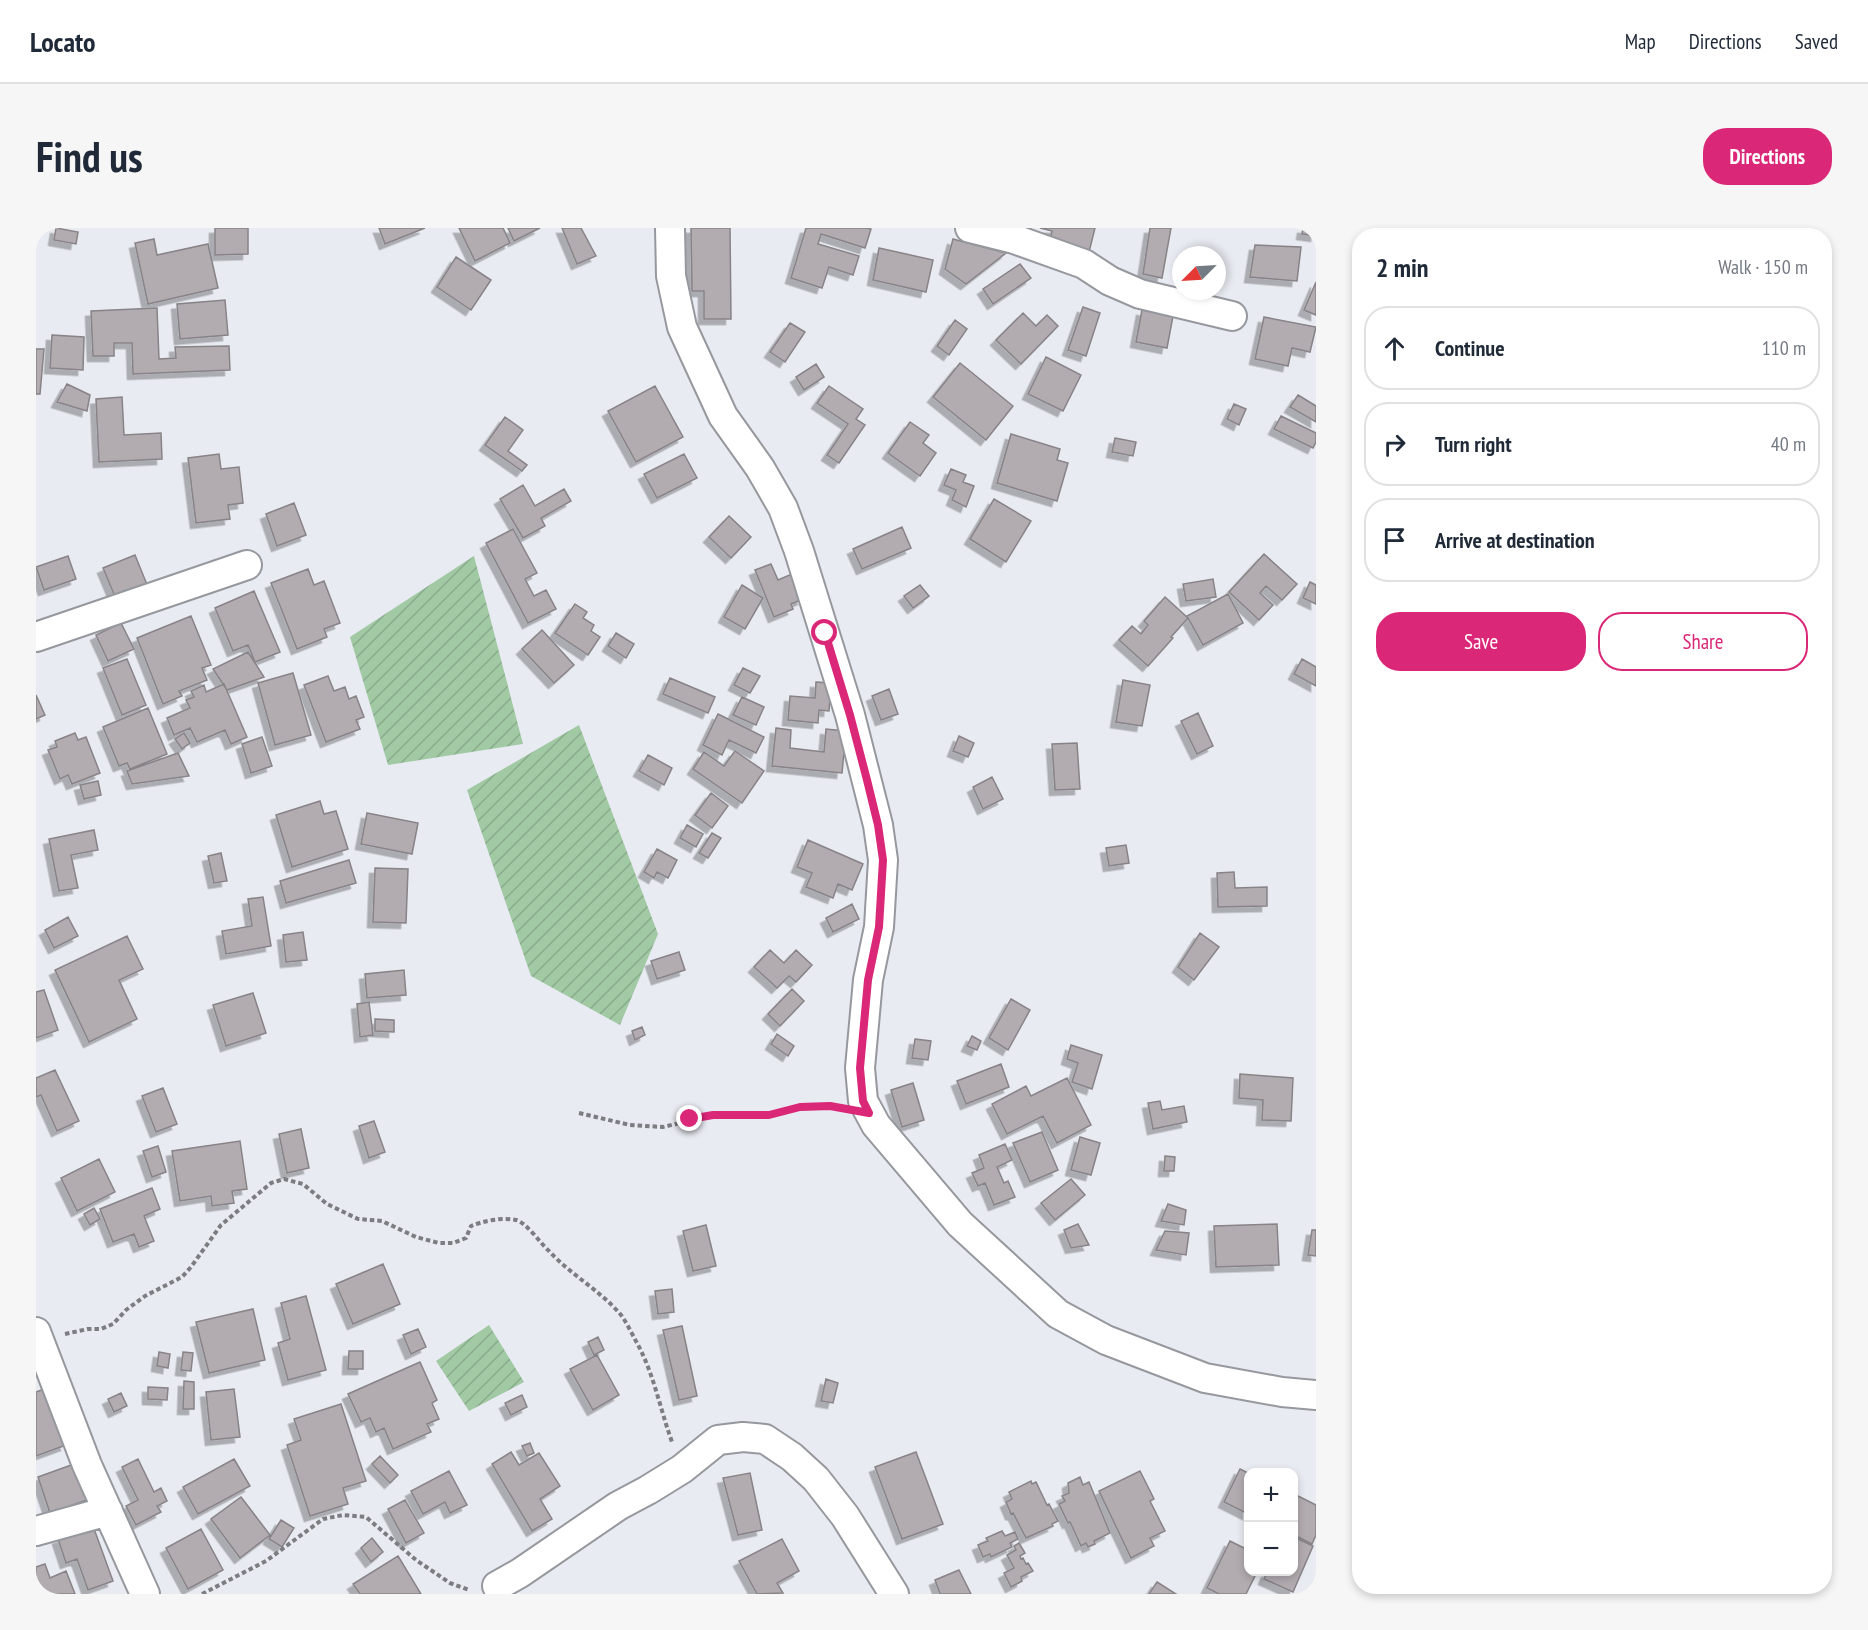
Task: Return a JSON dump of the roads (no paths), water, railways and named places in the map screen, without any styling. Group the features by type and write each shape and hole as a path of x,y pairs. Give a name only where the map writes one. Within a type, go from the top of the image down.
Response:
{"street":[{"path":"670,228 670,276 682,327 723,416 760,468 783,508 800,551 850,715 878,825 883,860 879,927 868,980 860,1068 863,1101 869,1113 876,1125 960,1224 1058,1314 1106,1340 1205,1378 1282,1392 1316,1395"},
{"path":"970,228 1014,239 1084,264 1110,281 1140,294 1232,316"},
{"path":"36,637 248,565"},
{"path":"37,1334 87,1465 144,1594"},
{"path":"497,1586 520,1573 618,1506 682,1469 718,1440 743,1437 765,1439 792,1457 816,1479 845,1516 894,1594"},
{"path":"36,1531 108,1511"}]}
